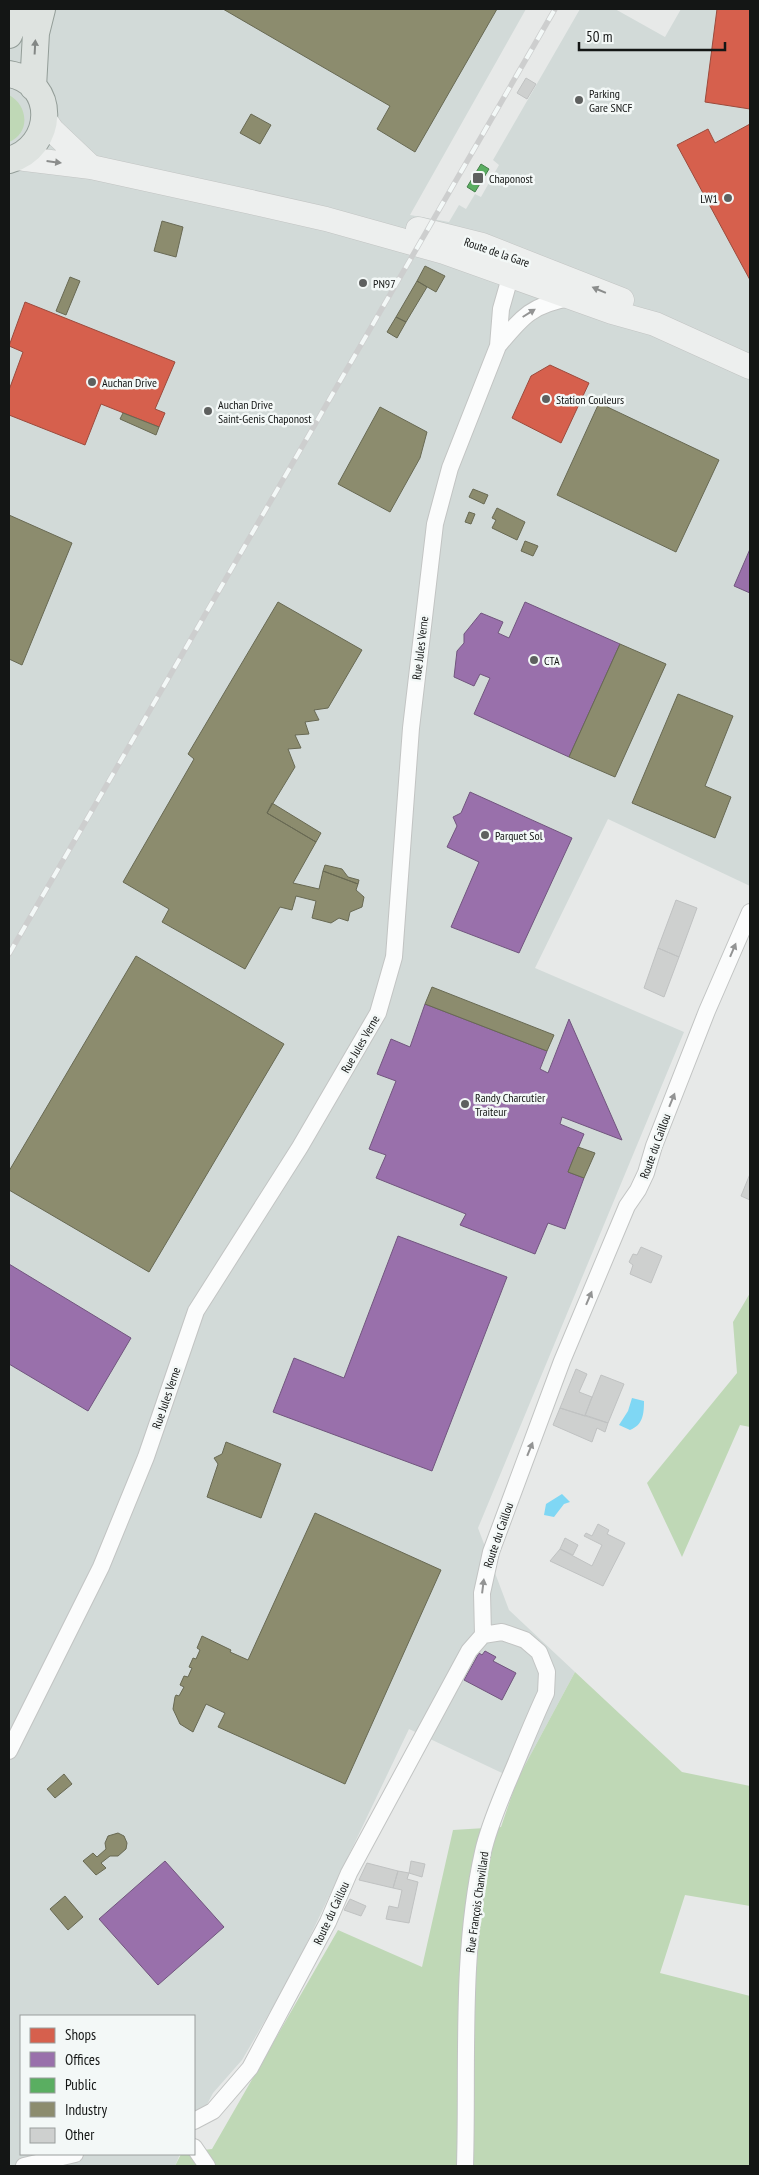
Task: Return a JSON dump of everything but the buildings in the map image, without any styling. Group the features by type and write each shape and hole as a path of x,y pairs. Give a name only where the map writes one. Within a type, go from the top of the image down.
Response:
{"main road":[{"path":"9,35 20,9"},
{"path":"33,87 36,33 42,9"},
{"path":"9,74 23,79 33,87 44,108 45,120 41,134 33,146 13,159"},
{"path":"45,120 52,130 91,167"},
{"name":"Route de la Gare","path":"13,159 91,167 326,219 444,252 636,320 656,324 750,367"},
{"name":"Route de la Gare","path":"326,219 402,226 455,237 482,245 629,303 656,324"}],"street":[{"name":"Rue Jules Verne","path":"9,1751 101,1567 146,1457 196,1311 300,1147 378,1013 394,956 410,728 435,524 450,468 498,346 501,309 510,274"},
{"path":"498,346 523,317 543,305 571,297"},
{"name":"Route du Caillou","path":"195,2120 212,2111 250,2068 328,1922 349,1873 469,1651 483,1634 482,1611 485,1574 514,1489 562,1361 627,1206 638,1190 646,1173 654,1146 697,1038 750,912"},
{"name":"Rue François Chanvillard","path":"465,2166 467,2106 465,2033 468,1963 483,1851 492,1821 546,1693 547,1672 539,1652 525,1640 502,1632 483,1634"},
{"path":"195,2148 207,2166"},
{"path":"24,2166 71,2155"}],"shaded area":[{"path":"9,9 526,9 410,215 449,222 459,205 466,209 475,194 481,197 499,165 493,160 580,9 615,9 665,37 681,9 750,9 750,886 608,819 535,968 684,1032 478,1528 509,1610 575,1672 517,1780 409,1729 292,1974 242,2060 213,2093 195,2127 195,2015 20,2015 20,2155 180,2155 175,2166 9,2166"}],"green space":[{"path":"9,95 20,105 23,112 24,126 16,138 9,142"},
{"path":"750,1293 750,1427 740,1425 682,1557 647,1483 737,1373 733,1322"},
{"path":"575,1672 682,1772 750,1786 750,1906 685,1895 660,1973 750,1996 750,2166 175,2166 180,2155 195,2155 195,2151 212,2149 338,1930 422,1967 453,1830 501,1827 517,1780"}],"water":[{"path":"632,1398 644,1401 644,1406 640,1422 630,1430 619,1425 628,1411"},
{"path":"562,1494 570,1502 564,1504 554,1517 544,1515 546,1504"}],"railway":[{"path":"9,954 555,9"}],"place":[{"name":"Parking Gare SNCF","path":"579,100"},
{"name":"Chaponost","path":"478,178"},
{"name":"LW1","path":"728,198"},
{"name":"PN97","path":"363,283"},
{"name":"Auchan Drive","path":"92,382"},
{"name":"Station Couleurs","path":"546,399"},
{"name":"Auchan Drive Saint-Genis Chaponost","path":"208,411"},
{"name":"CTA","path":"534,660"},
{"name":"Parquet Sol","path":"485,835"},
{"name":"Randy Charcutier Traiteur","path":"465,1104"}]}
